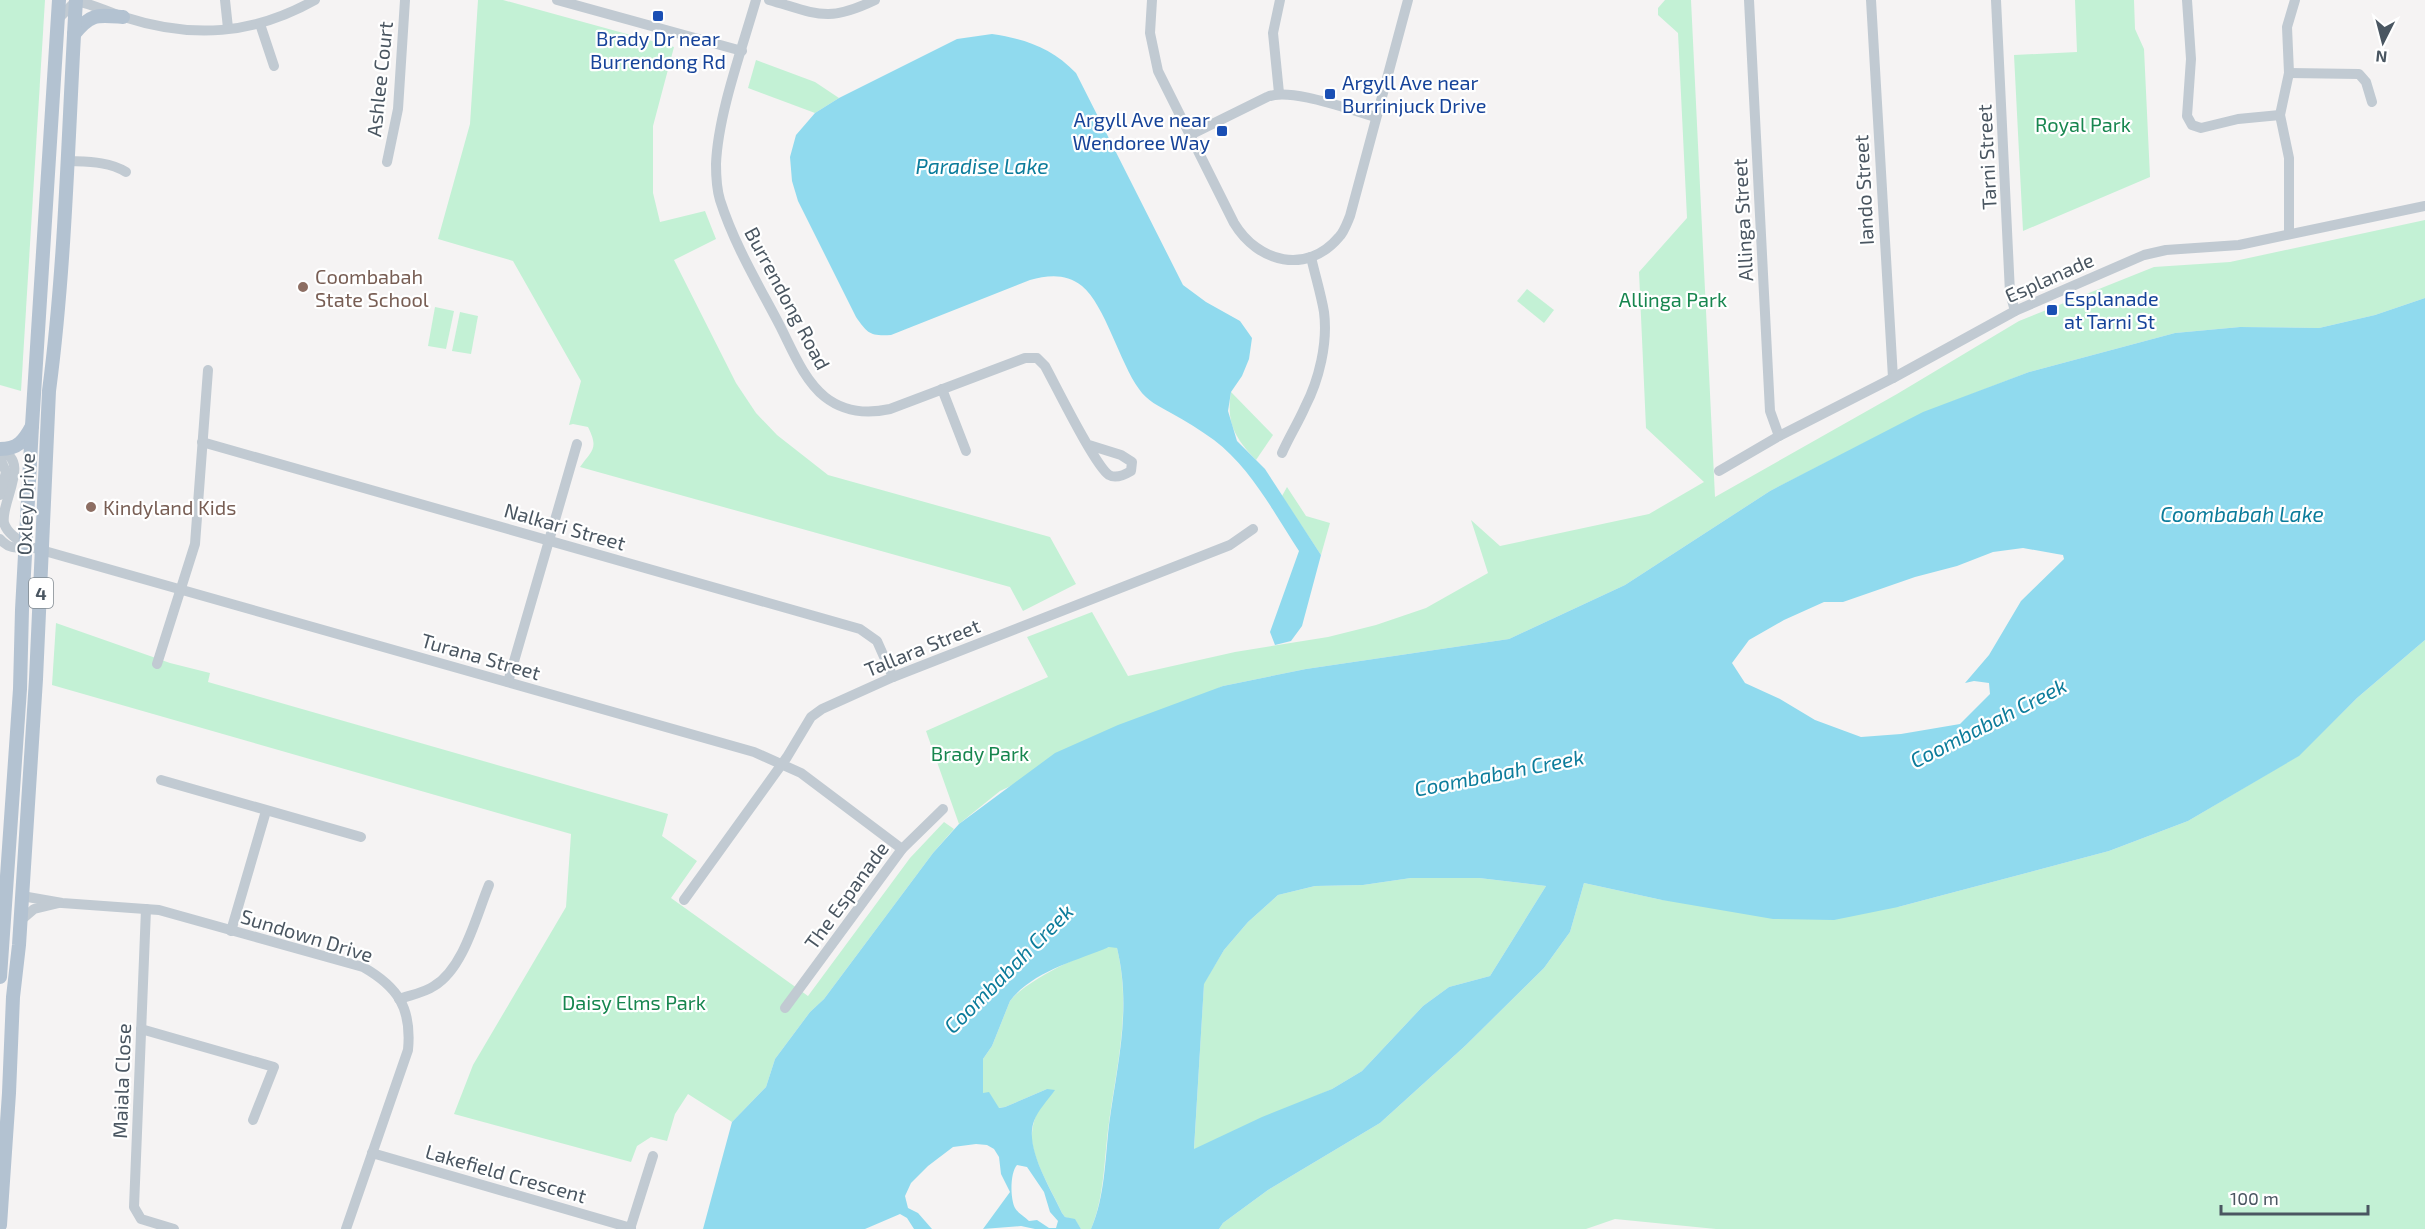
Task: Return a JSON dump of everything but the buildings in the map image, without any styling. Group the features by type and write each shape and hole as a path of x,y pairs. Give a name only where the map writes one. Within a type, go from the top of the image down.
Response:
{"main road":[{"name":"Oxley Drive","path":"0,977 20,689 32,426 59,0"},
{"name":"Oxley Drive","path":"0,1226 2,1157 22,896 43,550 47,428 67,161 76,0"},
{"path":"74,34 86,20 93,16 123,17"},
{"path":"0,450 20,445 32,426"},
{"path":"2,947 13,902 22,896"}],"street":[{"path":"58,19 76,0 98,6 123,17 180,30 228,28 260,24 288,15 315,0"},
{"path":"225,0 228,28"},
{"name":"Ashlee Court","path":"387,162 398,109 405,0"},
{"path":"557,0 741,51"},
{"name":"Burrendong Road","path":"756,0 719,135 716,166 719,197 730,228 806,375 821,393 839,405 855,411 873,413 890,409 1025,358 1037,358 1045,366 1089,445"},
{"path":"770,0 825,15 852,11 875,0"},
{"path":"1151,0 1150,33 1154,60 1167,91 1243,237 1258,250 1274,257 1291,260 1311,257 1328,249 1341,235 1350,216 1408,0"},
{"path":"1279,93 1273,33 1280,0"},
{"name":"Allinga Street","path":"1749,0 1770,411 1779,436"},
{"name":"Iando Street","path":"1871,0 1893,378"},
{"name":"Tarni Street","path":"1996,0 2010,293 2015,311"},
{"path":"2187,0 2191,59 2187,116 2192,125 2201,128 2238,119 2280,116"},
{"path":"2289,234 2289,158 2280,116 2289,73 2286,35 2295,0"},
{"path":"260,24 274,66"},
{"path":"2289,73 2359,74 2366,82 2372,102"},
{"path":"1191,135 1279,93 1376,117"},
{"path":"67,161 115,166 126,172"},
{"name":"Esplanade","path":"1719,471 1779,436 1893,378 2015,311 2155,251 2227,247 2425,206"},
{"path":"1282,453 1289,435 1306,406 1318,372 1324,342 1324,313 1311,257"},
{"path":"157,664 195,544 208,370"},
{"path":"942,389 966,451"},
{"name":"Nalkari Street","path":"202,442 861,629 877,641 893,677"},
{"path":"508,682 548,539 578,444"},
{"path":"0,450 10,457 15,468 4,509 4,524 27,546"},
{"path":"0,458 6,472 0,495"},
{"name":"Tallara Street","path":"684,900 811,717 893,677 1230,545 1254,529"},
{"name":"Turana Street","path":"0,539 6,545 16,549 27,546 43,550 754,752 801,773 902,849"},
{"path":"160,780 361,837"},
{"name":"The Espanade","path":"785,1008 902,849 943,809"},
{"path":"231,931 266,811"},
{"path":"399,999 433,987 456,965 489,885"},
{"name":"Sundown Drive","path":"22,896 62,903 159,910 363,967 392,986 405,1010 410,1032 408,1050 346,1229"},
{"name":"Sundown Drive","path":"20,921 34,909 62,903"},
{"name":"Maiala Close","path":"146,909 134,1207 141,1219 174,1229"},
{"path":"141,1029 274,1067 254,1120"},
{"name":"Lakefield Crescent","path":"372,1153 631,1229 653,1156"}],"green space":[{"path":"0,0 45,0 21,391 0,385"},
{"path":"478,0 503,0 674,47 653,126 653,193 660,222 705,211 716,239 674,260 736,383 756,413 777,435 828,475 1050,537 1076,584 1023,611 1010,587 580,467 593,449 593,440 588,427 569,425 581,381 513,261 438,239 470,124"},
{"path":"1665,0 1691,0 1715,497 1897,394 2019,321 2154,267 2230,262 2425,220 2425,298 2375,315 2319,328 2240,327 2175,333 2029,372 1923,413 1770,491 1625,585 1509,639 1306,669 1223,686 1000,791 959,824 926,731 1048,677 1027,637 1092,612 1128,676 1235,652 1328,637 1376,625 1426,608 1488,573 1471,520 1500,546 1649,514 1704,482 1646,428 1639,272 1687,218 1678,33 1658,15 1658,8"},
{"name":"Royal Park","path":"2075,0 2134,0 2135,29 2144,49 2150,177 2023,231 2014,55 2077,52"},
{"path":"756,60 815,82 839,98 815,113 748,88"},
{"path":"1527,289 1554,310 1544,323 1517,301"},
{"path":"435,307 454,311 446,349 428,346"},
{"path":"460,312 478,316 471,354 452,351"},
{"path":"1231,392 1273,435 1256,460 1238,437 1231,421"},
{"path":"1287,487 1306,516 1330,523 1321,555 1282,496"},
{"name":"Daisy Elms Park","path":"56,623 170,663 210,673 208,682 668,814 662,836 697,861 671,898 808,996 910,858 944,822 954,829 933,853 824,999 810,1012 775,1059 766,1087 732,1122 688,1094 675,1114 667,1141 651,1137 637,1146 631,1162 454,1114 473,1065 566,907 571,834 52,685"},
{"path":"2425,640 2425,1229 1716,1229 1615,1219 1586,1229 1219,1229 1223,1223 1268,1190 1380,1123 1465,1046 1544,968 1570,932 1584,883 1662,900 1898,907 2109,851 2188,821 2298,756 2357,698"},
{"path":"1411,878 1479,878 1546,886 1490,976 1449,987 1423,1006 1362,1071 1332,1089 1194,1150 1204,983 1224,950 1248,922 1278,895 1315,886 1363,885"},
{"path":"1114,946 1117,948 1123,994 1121,1039 1099,1205 1091,1229 1081,1229 1075,1220 1065,1217 1062,1213 1034,1152 1033,1127 1047,1089 998,1108 989,1093 983,1093 983,1059 992,1046 1010,1001 1018,993 1043,975 1059,967 1089,953"}],"water":[{"name":"Paradise Lake","path":"992,34 1038,46 1058,57 1076,73 1183,285 1206,302 1240,321 1252,338 1249,359 1242,376 1231,392 1228,411 1237,441 1265,469 1321,555 1302,626 1291,641 1275,645 1270,632 1299,551 1251,477 1227,451 1188,422 1153,403 1142,393 1125,365 1098,306 1082,286 1063,277 1037,278 891,335 870,333 856,317 798,201 792,181 790,157 796,135 815,113 839,98 957,39"},
{"name":"Coombabah Lake","path":"2425,298 2425,640 2357,698 2299,756 2188,821 2109,851 1898,907 1834,920 1773,919 1662,900 1584,883 1570,932 1544,968 1465,1046 1380,1123 1268,1190 1223,1223 1219,1229 1091,1229 1102,1191 1122,1037 1121,971 1117,948 1109,947 1043,974 1020,991 1010,1001 992,1046 983,1059 983,1093 989,1092 999,1108 1047,1089 1055,1090 1034,1121 1033,1143 1040,1168 1062,1213 1065,1217 1075,1219 1081,1229 1035,1229 1021,1226 983,1229 1010,1192 1001,1174 999,1157 994,1149 987,1145 976,1144 953,1147 928,1166 911,1183 905,1196 908,1208 918,1213 932,1229 914,1229 907,1218 900,1214 865,1229 703,1229 732,1122 766,1087 775,1059 810,1012 824,999 933,853 959,824 1055,753 1118,725 1223,686 1306,669 1509,639 1625,585 1770,491 1923,412 2029,372 2175,333 2240,327 2319,328 2375,315","holes":["2023,548 2063,555 2064,559 2021,601 1989,655 1965,683 1974,681 1989,683 1990,694 1960,724 1901,734 1861,737 1815,720 1780,699 1745,683 1732,663 1749,640 1784,620 1824,602 1843,602 1915,577 1957,566 1993,552","1411,878 1479,878 1546,886 1490,976 1449,987 1423,1006 1362,1071 1332,1089 1262,1117 1194,1149 1204,984 1224,950 1248,922 1278,895 1315,886 1363,885","1017,1165 1027,1167 1044,1192 1050,1212 1058,1221 1056,1228 1049,1228 1037,1220 1029,1221 1015,1208 1011,1186"]}],"place":[{"name":"Brady Dr near Burrendong Rd","path":"658,16"},
{"name":"Argyll Ave near Burrinjuck Drive","path":"1330,94"},
{"name":"Argyll Ave near Wendoree Way","path":"1222,131"},
{"name":"Coombabah State School","path":"303,287"},
{"name":"Esplanade at Tarni St","path":"2052,310"},
{"name":"Kindyland Kids","path":"91,507"}],"park label":[{"name":"Allinga Park","path":"1673,299"},
{"name":"Brady Park","path":"980,753"}],"water label":[{"name":"Coombabah Creek","path":"1988,722"},
{"name":"Coombabah Creek","path":"1499,772"},
{"name":"Coombabah Creek","path":"1008,968"}]}
